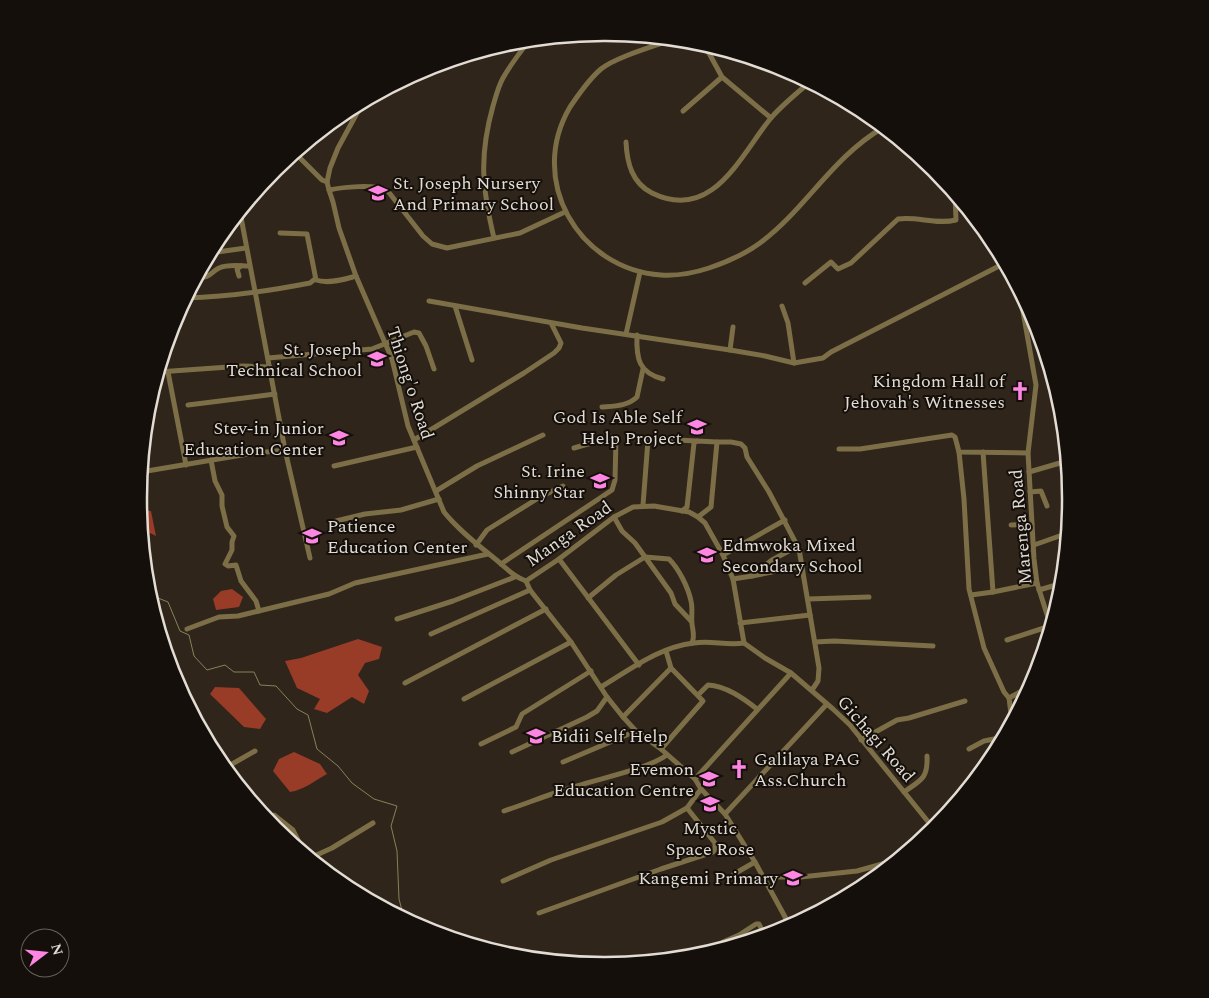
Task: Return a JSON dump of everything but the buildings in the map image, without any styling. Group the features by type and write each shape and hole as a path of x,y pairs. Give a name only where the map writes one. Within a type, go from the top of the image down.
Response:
{"street":[{"path":"658,44 602,68 584,87 563,118 555,146 554,167 564,212 591,247 615,262 640,272 682,275 708,268 743,253 760,243 776,230 856,146 877,132"},
{"path":"494,238 484,182 484,142 497,91 504,77 524,48"},
{"path":"709,54 722,77 771,118"},
{"path":"683,112 722,77"},
{"path":"626,142 631,173 650,192 665,198 694,198 709,191 727,177 771,118 805,87"},
{"path":"300,157 322,180 327,182 338,148 354,116"},
{"name":"Thiong'o Road","path":"327,182 339,228 356,276 392,359 408,426 444,512 476,545 515,577 526,581"},
{"path":"329,190 380,187 387,190 423,236 439,247 452,248 520,233 564,212"},
{"path":"805,283 831,262 838,268 851,263 898,219 906,218 928,222 956,220 955,205"},
{"path":"241,220 285,450 310,558"},
{"path":"280,233 307,234 315,279 320,282 356,276"},
{"path":"220,252 246,248"},
{"path":"239,276 237,269 241,266"},
{"path":"204,277 220,268 249,266"},
{"path":"429,301 551,323 730,350 794,363 823,358 831,352 999,266"},
{"path":"626,334 640,272"},
{"path":"194,298 219,297 255,292 310,283 315,279"},
{"path":"455,306 472,360"},
{"path":"782,306 788,323 794,363"},
{"name":"Marenga Road","path":"1024,317 1036,386 1028,453 1032,524 1037,583 1047,617"},
{"path":"414,440 554,354 561,343 551,323"},
{"path":"730,350 734,327"},
{"path":"268,358 356,351 386,344 414,332 418,333 426,346 434,369"},
{"path":"602,407 621,405 631,402 637,397 643,369 638,356 637,335"},
{"path":"165,372 243,366 270,367"},
{"path":"643,369 663,380"},
{"path":"168,372 186,465"},
{"path":"188,405 275,394"},
{"path":"436,490 477,466 543,435"},
{"path":"839,450 860,449 952,435 956,437 964,499 967,570 971,595 984,648 1004,692 1009,698 1010,710"},
{"path":"501,564 612,490 615,480 616,438 612,437 574,448"},
{"path":"643,506 648,440 730,442 741,444 745,448 747,457 785,520 798,546 819,668 818,681 812,690"},
{"path":"682,511 687,507 693,446 696,441"},
{"path":"601,687 659,652 692,643 714,642 734,645 744,643 733,579 723,555 705,523 698,517 711,507 717,442"},
{"path":"334,466 417,448"},
{"path":"148,471 248,454 285,450"},
{"path":"959,452 1028,453"},
{"path":"983,452 993,592"},
{"path":"211,460 215,481 222,495 222,506 227,527 234,536 232,550 225,564 228,566 236,565 241,581 256,601 259,611"},
{"path":"1029,472 1060,463"},
{"path":"476,545 487,530 540,497 563,486"},
{"path":"1030,492 1041,491 1046,506"},
{"path":"336,521 365,514 401,510 439,499"},
{"name":"Manga Road","path":"526,581 559,559 614,517 633,507 643,506 682,511 698,517"},
{"path":"614,517 622,532 634,543 671,593 675,604 691,621 695,637 692,643"},
{"path":"723,555 785,520"},
{"path":"1011,525 1032,524"},
{"path":"1034,545 1060,536"},
{"path":"752,576 772,560 798,546"},
{"path":"187,629 219,617 238,616 329,594 355,583 488,554"},
{"path":"588,598 616,575 645,557 669,558 683,580 691,599 693,616 691,621"},
{"path":"559,559 639,665"},
{"path":"733,579 802,566"},
{"path":"397,619 453,601 515,577"},
{"path":"526,581 530,590 571,642 607,697 623,717 636,731 661,749 695,779 701,789 725,814 755,862 786,919"},
{"path":"971,595 1037,583"},
{"path":"1039,590 1053,586"},
{"path":"431,634 530,590"},
{"path":"808,599 869,597"},
{"path":"405,683 546,609"},
{"path":"740,623 810,615"},
{"path":"1007,640 1043,629"},
{"path":"815,642 834,641 933,646"},
{"path":"464,699 571,642"},
{"name":"Gichagi Road","path":"744,643 764,658 791,673 850,725 928,823"},
{"path":"661,749 703,701 671,668 666,651"},
{"path":"623,717 671,668"},
{"path":"481,744 516,727 522,714 591,671"},
{"path":"695,779 791,673"},
{"path":"698,695 708,686 717,686 738,696 757,709"},
{"path":"1009,698 1018,693"},
{"path":"512,752 587,717 597,711 607,697"},
{"path":"861,740 897,720 965,701"},
{"path":"725,814 827,704"},
{"path":"563,762 636,731"},
{"path":"969,749 984,741 994,739"},
{"path":"231,764 255,751"},
{"path":"504,811 574,786 633,769 659,760 667,755"},
{"path":"904,792 922,781 926,774 926,756"},
{"path":"503,880 551,860 662,822 687,808 701,789"},
{"path":"539,913 713,852 715,850 715,843 687,808"},
{"path":"274,815 293,830 297,837"},
{"path":"317,855 373,823"},
{"path":"734,874 755,862"},
{"path":"763,877 801,877 875,868"},
{"path":"731,939 756,924 759,924 761,929"}],"shaded area":[{"path":"147,510 151,511 156,536 148,532"},
{"path":"232,589 243,597 239,607 216,610 213,599 221,591"},
{"path":"358,639 382,647 379,659 365,663 358,675 369,691 364,704 352,697 327,713 314,709 320,699 297,688 285,661 301,658"},
{"path":"215,687 239,688 266,719 260,729 244,727 210,694"},
{"path":"294,752 320,764 327,774 304,787 290,792 273,771 279,759"}],"waterway":[{"path":"158,598 168,602 180,631 189,635 194,656 207,670 225,665 234,672 254,672 260,685 276,686 297,709 308,715 317,749 338,766 352,783 374,799 397,806 391,826 397,851 399,899 402,910"}],"place":[{"name":"St. Joseph Nursery And Primary School","path":"378,193"},
{"name":"St. Joseph Technical School","path":"377,359"},
{"name":"Kingdom Hall of Jehovah's Witnesses","path":"1020,391"},
{"name":"God Is Able Self Help Project","path":"697,427"},
{"name":"Stev-in Junior Education Center","path":"339,438"},
{"name":"St. Irine Shinny Star","path":"600,481"},
{"name":"Patience Education Center","path":"312,536"},
{"name":"Edmwoka Mixed Secondary School","path":"707,555"},
{"name":"Bidii Self Help","path":"536,736"},
{"name":"Galilaya PAG Ass.Church","path":"739,769"},
{"name":"Evemon Education Centre","path":"709,779"},
{"name":"Mystic Space Rose","path":"710,804"},
{"name":"Kangemi Primary","path":"793,878"}]}
